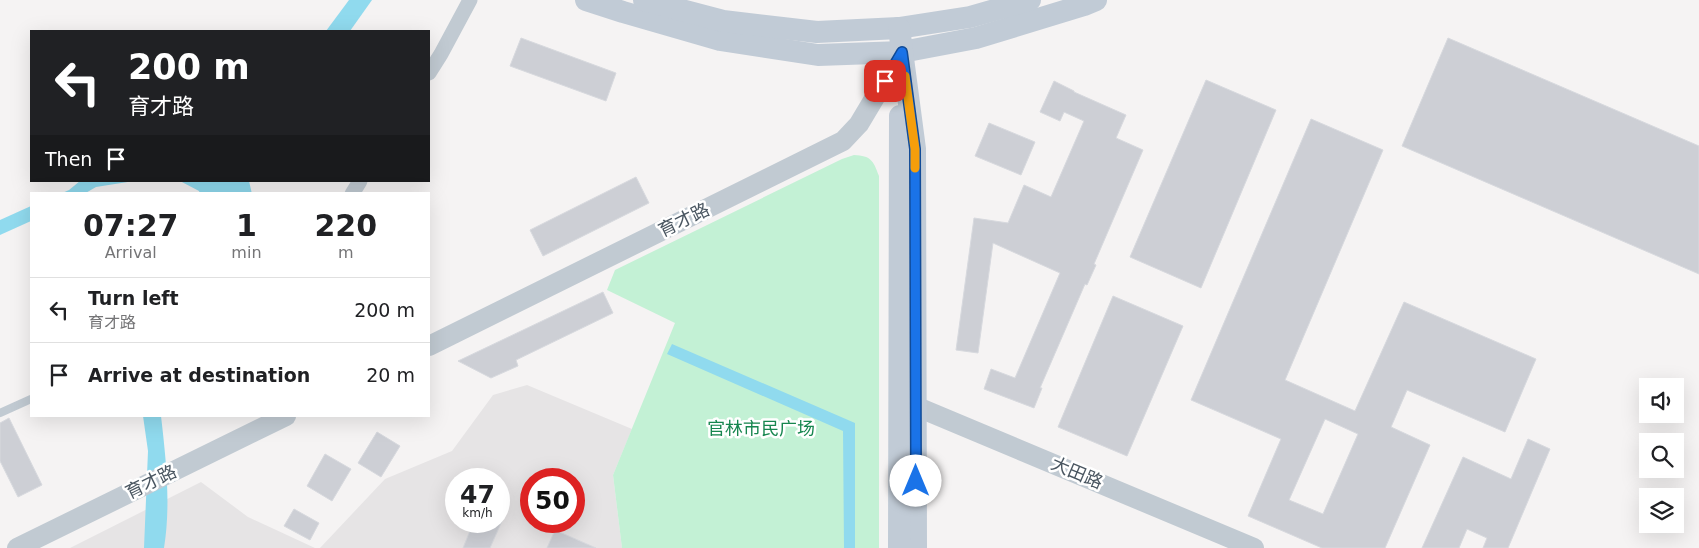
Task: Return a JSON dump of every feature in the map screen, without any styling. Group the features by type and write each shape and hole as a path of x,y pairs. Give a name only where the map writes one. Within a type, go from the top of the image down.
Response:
{"main road":[{"path":"586,0 720,40 818,55 902,52 976,38 1096,0"},
{"path":"644,0 723,21 817,32 899,28 970,17 1030,0"},
{"path":"899,28 915,149 907,405 899,548"},
{"path":"907,405 916,548"}],"street":[{"path":"430,71 470,0"},
{"name":"育才路","path":"430,346 843,141 859,124 902,52"},
{"name":"大田路","path":"907,405 1254,548"},
{"name":"育才路","path":"17,548 284,417"}],"lane":[{"path":"0,413 30,399"}],"shaded area":[{"path":"527,385 632,429 613,475 622,548 320,548 385,479 452,451 493,395"},
{"path":"201,482 248,517 315,548 70,548"}],"green space":[{"name":"官林市民广场","path":"854,155 864,156 871,160 879,176 879,548 622,548 613,475 675,323 607,290 615,270 842,159"}],"water":[{"path":"349,0 372,0 351,30 327,30"},
{"path":"79,182 128,182 96,187 87,192 64,192"},
{"path":"182,182 249,182 252,192 199,192"},
{"path":"30,206 30,221 0,235 0,220"},
{"path":"672,344 855,423 855,548 844,548 843,431 667,354"},
{"path":"143,417 161,417 167,499 164,548 144,548 148,451"}],"building":[{"path":"521,38 616,73 606,101 510,66"},
{"path":"1448,38 1699,146 1699,274 1402,146"},
{"path":"1206,80 1276,110 1201,288 1130,257"},
{"path":"1054,81 1126,115 1116,138 1143,150 1094,264 1096,265 1087,285 1085,284 1040,388 1042,388 1034,408 984,389 991,369 1015,378 1060,273 993,243 978,353 956,350 974,218 1008,223 1024,185 1051,197 1084,121 1064,112 1060,121 1040,112"},
{"path":"1311,119 1383,150 1285,380 1355,411 1404,302 1536,359 1505,432 1407,390 1391,427 1430,445 1385,548 1322,548 1248,516 1281,439 1191,400","holes":["1325,419 1358,434 1323,514 1289,500"]},
{"path":"989,123 1035,142 1021,175 975,156"},
{"path":"636,177 649,203 543,256 530,230"},
{"path":"603,292 613,313 516,360 518,366 491,378 458,361"},
{"path":"1113,296 1183,326 1127,456 1058,427"},
{"path":"9,418 42,485 18,497 0,461 0,423"},
{"path":"377,432 400,446 381,477 358,463"},
{"path":"1528,439 1550,449 1508,548 1483,548 1487,538 1467,529 1459,548 1422,548 1463,457 1511,479"},
{"path":"325,454 351,469 332,501 307,486"},
{"path":"294,509 319,523 310,540 284,526"},
{"path":"469,533 497,533 490,548 463,548"},
{"path":"554,533 562,533 596,548 547,548"}],"slow traffic":[{"path":"905,76 915,149 915,168"}],"route":[{"path":"885,81 902,52 915,149 916,481"}]}
